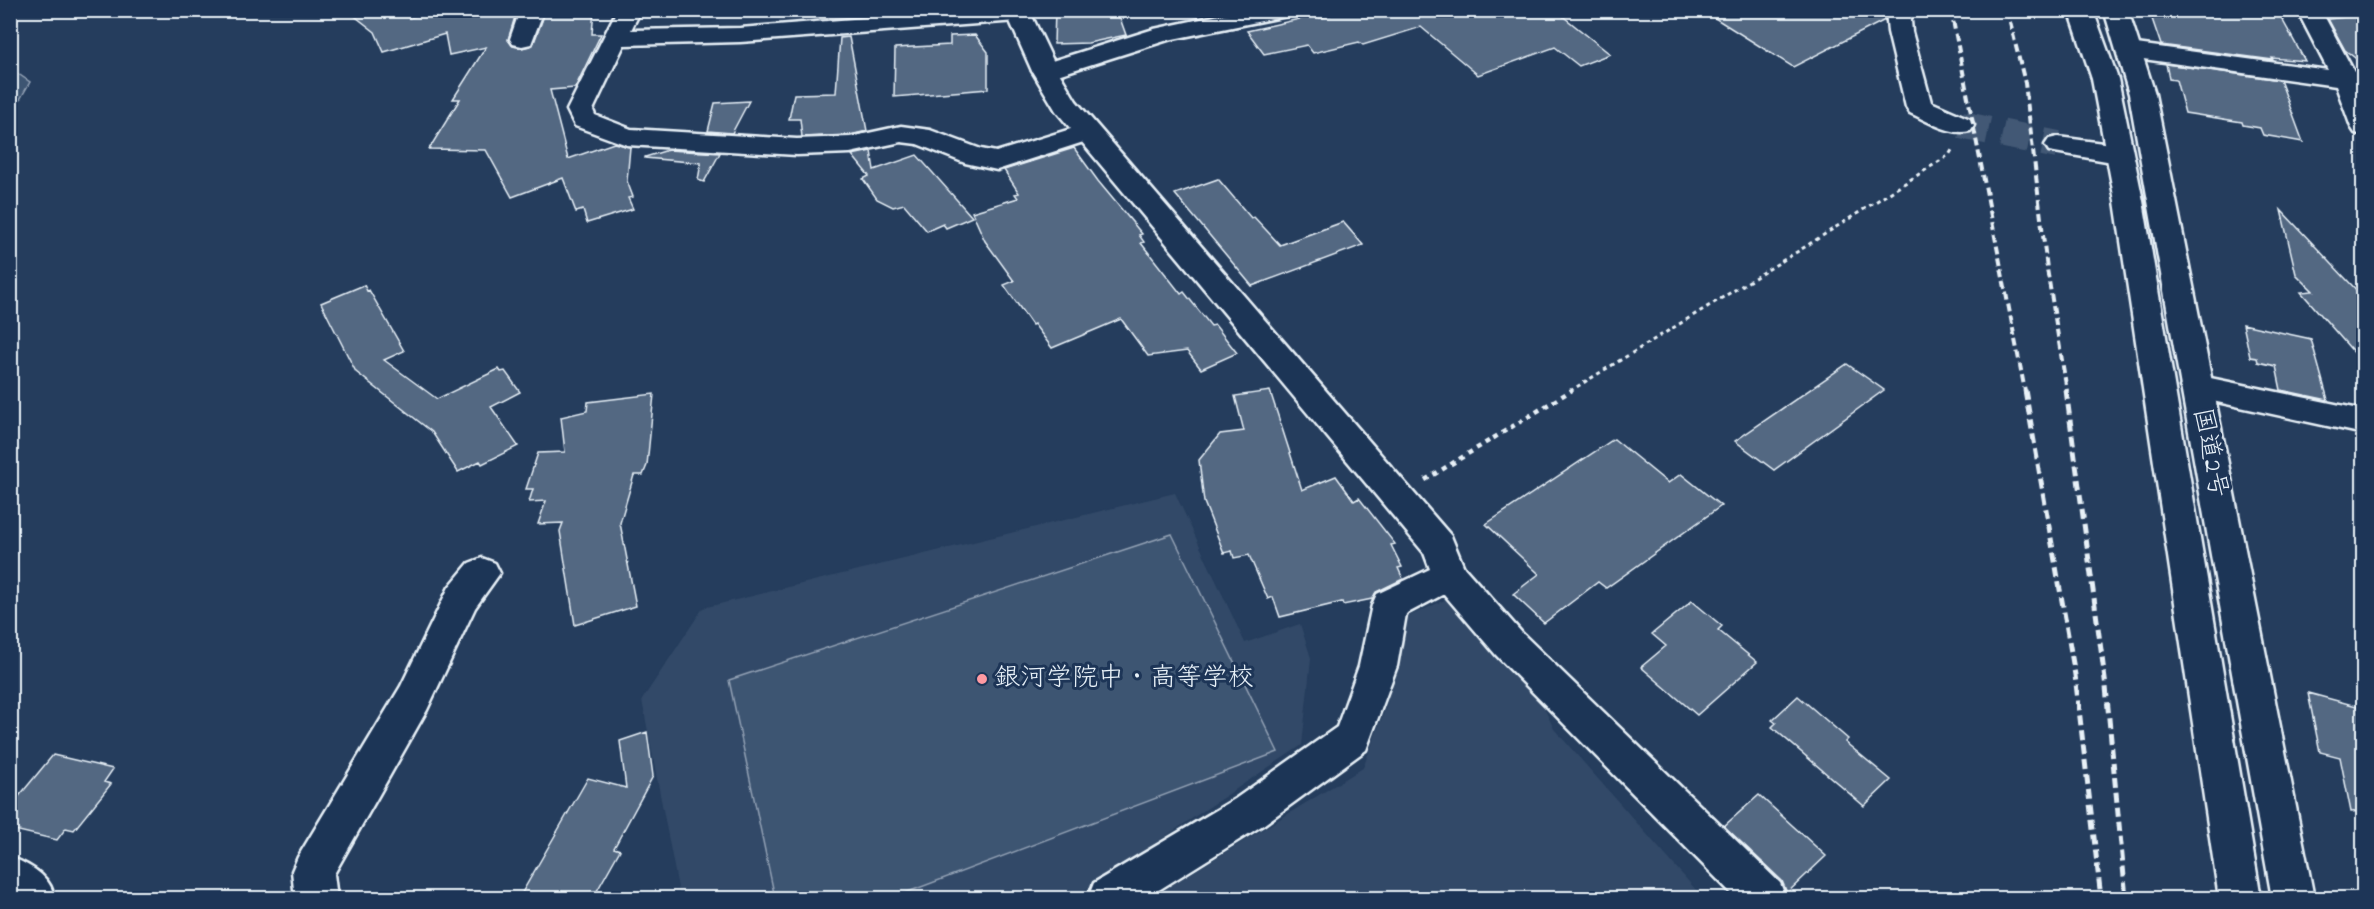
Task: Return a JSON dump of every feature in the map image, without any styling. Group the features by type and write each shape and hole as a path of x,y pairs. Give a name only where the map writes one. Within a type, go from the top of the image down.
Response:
{"main road":[{"path":"522,39 532,10"},
{"path":"629,10 580,110 584,120 627,137 797,147 850,145 901,134 921,136 975,157 998,161 1087,132"},
{"path":"1045,70 1163,34 1282,10"},
{"path":"1898,10 1900,32 1919,107 1961,125"},
{"name":"国道2号","path":"2082,10 2105,79 2131,213 2240,898"},
{"name":"国道2号","path":"2116,10 2142,94 2293,898"},
{"path":"2309,10 2355,80 2364,127"},
{"path":"615,38 740,34 1017,12 1065,105 1439,546 1449,575 1509,644 1765,898"},
{"path":"2129,50 2355,80"},
{"path":"2058,145 2118,154"},
{"path":"2196,387 2364,422"},
{"path":"316,898 314,871 414,698 462,598 482,573"},
{"path":"1109,898 1249,812 1352,738 1378,666 1390,605 1449,575"},
{"path":"10,877 33,895 33,898"}],"path":[{"path":"1397,497 1800,250 1949,155 1961,137 1961,125"}],"shaded area":[{"path":"11,69 30,82 11,115"},
{"name":"銀河学院中・高等学校","path":"1175,493 1245,643 1300,624 1311,658 1302,745 1073,898 680,898 642,700 703,608"},
{"name":"銀河学院中・高等学校","path":"1172,534 1278,752 892,898 775,898 729,680"},
{"path":"1447,599 1537,693 1554,729 1703,898 1151,898 1363,768 1387,704 1397,632 1405,618"}],"building":[{"path":"347,10 400,10 403,16 407,15 409,18 440,10 517,10 508,40 513,46 522,48 533,45 546,10 594,10 592,34 601,34 575,88 550,90 568,159 614,143 630,147 627,181 633,197 628,198 633,209 587,223 583,210 576,212 563,178 512,197 486,150 429,149 460,99 453,99 486,47 449,55 445,34 384,52 375,32"},
{"path":"1055,10 1117,10 1126,35 1088,43 1054,44"},
{"path":"1346,10 1555,10 1610,54 1579,66 1555,47 1478,75 1421,27 1363,45 1359,42 1313,53 1307,45 1264,54 1247,31 1317,15 1320,18"},
{"path":"1702,10 1884,10 1885,20 1793,67"},
{"path":"2149,10 2277,10 2305,61 2272,58 2273,60 2161,45"},
{"path":"2364,15 2364,65 2345,50 2328,19"},
{"path":"975,35 988,52 988,89 894,97 895,48 950,45 950,36"},
{"path":"849,37 867,131 850,135 802,137 800,119 789,119 794,94 836,93 840,38"},
{"path":"2166,64 2280,80 2303,142 2263,135 2260,128 2243,125 2242,122 2185,113 2176,80 2169,79"},
{"path":"749,101 732,133 708,131 715,103"},
{"path":"1074,148 1142,234 1139,235 1144,242 1141,243 1181,294 1184,292 1211,326 1215,325 1237,353 1201,369 1187,351 1148,356 1121,319 1052,348 1034,324 1032,325 1004,285 1014,281 985,241 972,212 1018,198 1015,194 1019,193 1004,170"},
{"path":"668,150 720,153 704,182 698,180 701,163 645,158"},
{"path":"871,151 874,170 917,155 972,217 946,228 943,224 927,231 904,204 893,207 877,199 863,179 869,176 852,155"},
{"path":"1218,179 1251,218 1254,217 1280,245 1343,222 1363,245 1252,286 1175,194"},
{"path":"2281,210 2364,298 2364,364 2301,292 2313,291 2296,274"},
{"path":"364,285 404,351 384,360 437,399 499,369 501,372 505,371 520,392 491,407 518,446 482,464 480,461 458,472 432,432 356,372 321,303"},
{"path":"2243,324 2311,339 2328,400 2281,390 2276,366 2258,362 2257,358 2250,357"},
{"path":"1847,364 1884,390 1774,470 1735,441"},
{"path":"1270,391 1302,490 1336,476 1354,501 1359,498 1395,544 1391,545 1402,567 1398,568 1403,579 1376,592 1372,599 1343,605 1342,602 1280,617 1273,597 1268,599 1249,555 1234,558 1232,551 1224,553 1204,502 1199,460 1220,434 1244,431 1235,396"},
{"path":"654,394 647,465 643,475 634,475 620,523 636,606 575,625 560,531 563,523 538,524 546,501 529,502 533,489 526,489 538,453 565,452 561,417 587,411 588,402"},
{"path":"1614,439 1668,483 1681,474 1721,506 1606,588 1598,582 1544,623 1513,594 1539,574 1486,524"},
{"path":"1692,601 1722,626 1718,630 1757,662 1697,715 1641,667 1666,646 1652,634"},
{"path":"2308,693 2364,708 2364,811 2351,812 2340,757 2320,752"},
{"path":"1798,696 1848,739 1845,742 1891,780 1864,806 1772,727 1776,723 1772,720"},
{"path":"647,732 653,776 614,848 620,850 593,898 519,898 588,778 626,788 620,741"},
{"path":"53,755 113,769 104,782 111,784 74,830 66,828 57,840 10,829 10,807"},
{"path":"1759,795 1826,856 1787,893 1782,881 1724,826"}],"tunnel":[{"path":"1961,125 2058,145"}],"railway":[{"path":"1951,10 2025,391"},
{"path":"2007,10 2025,83 2047,269 2067,391"},
{"path":"2025,390 2075,675 2101,898"},
{"path":"2066,390 2106,687 2126,898"}],"place":[{"name":"銀河学院中・高等学校","path":"982,679"}]}
